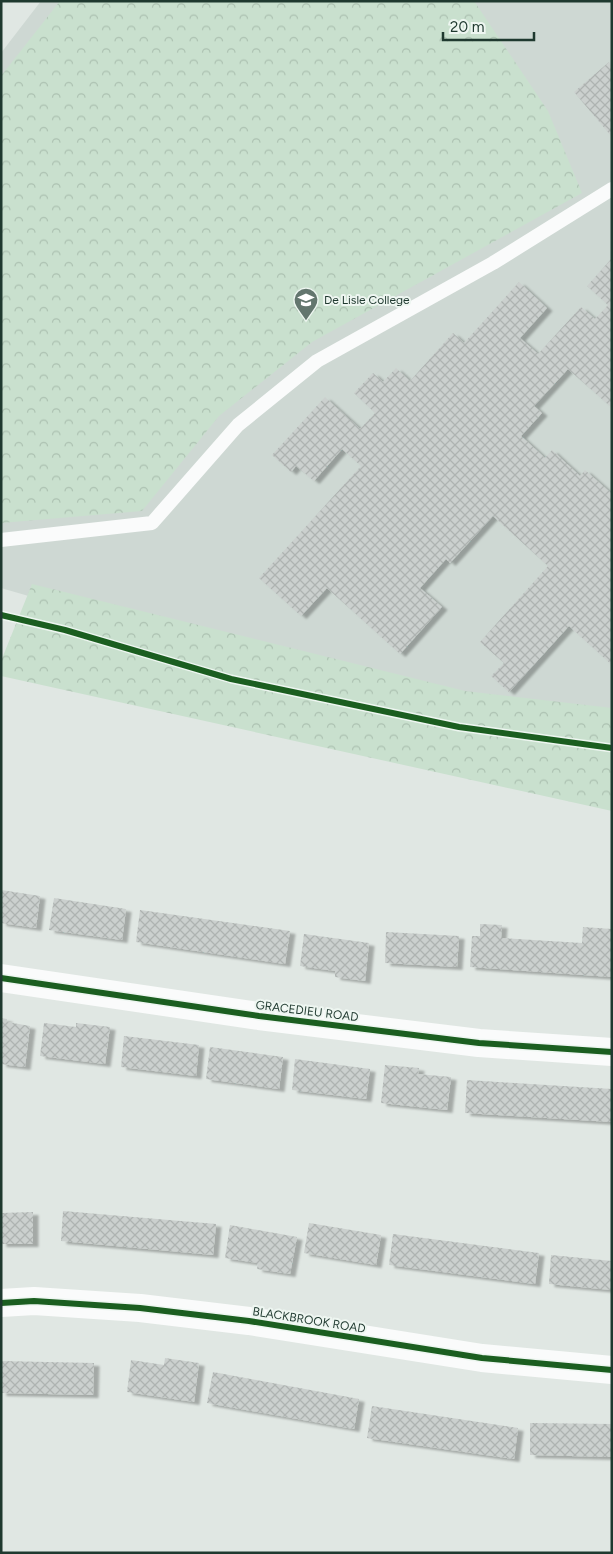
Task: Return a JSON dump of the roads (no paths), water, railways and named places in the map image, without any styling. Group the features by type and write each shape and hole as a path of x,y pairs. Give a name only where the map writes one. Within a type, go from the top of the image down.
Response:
{"street":[{"name":"GRACEDIEU ROAD","path":"1,978 259,1016 479,1044 612,1052"},
{"name":"BLACKBROOK ROAD","path":"1,1303 34,1301 140,1308 249,1321 482,1358 612,1370"}],"lane":[{"path":"1,540 152,523 238,426 317,361 493,264 612,189"}],"place":[{"name":"De Lisle College","path":"306,321"}]}
